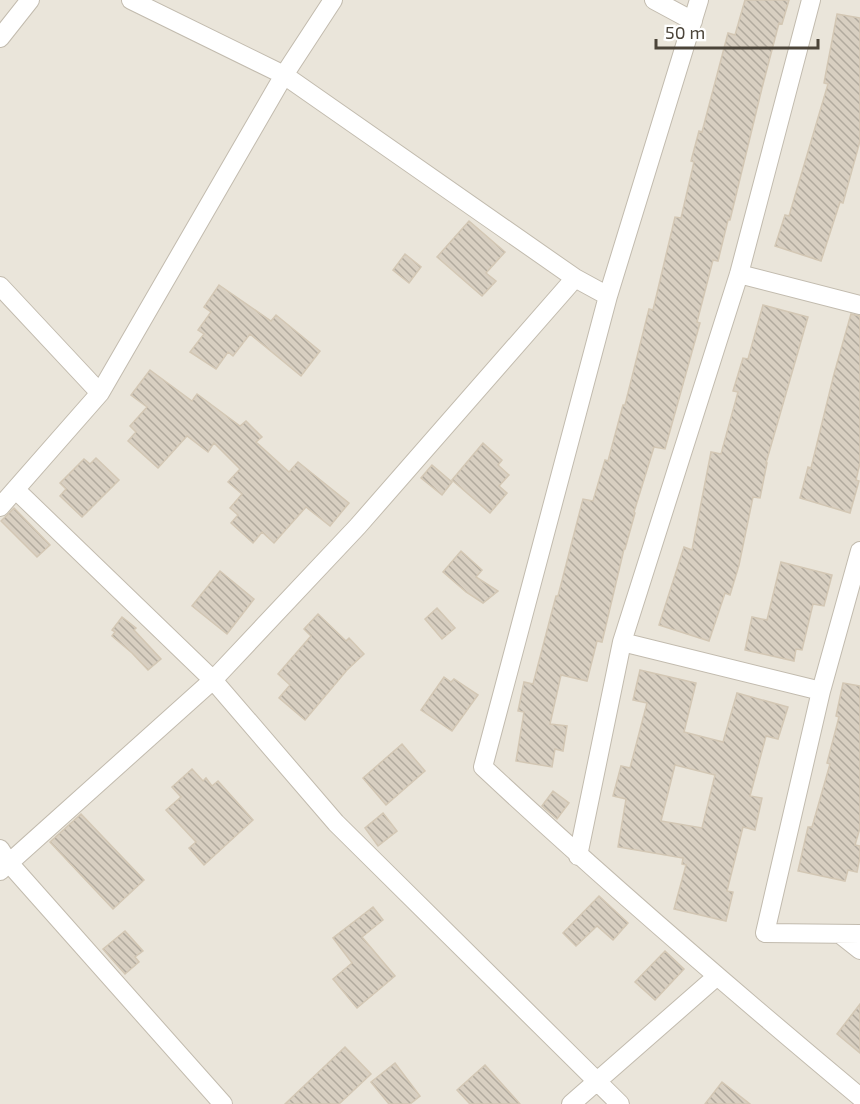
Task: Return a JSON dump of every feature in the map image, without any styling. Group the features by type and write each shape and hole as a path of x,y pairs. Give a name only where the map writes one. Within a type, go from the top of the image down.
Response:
{"street":[{"path":"0,38 30,0"},
{"path":"131,0 284,75 575,278 608,296"},
{"path":"0,507 100,393 284,75 333,0"},
{"path":"654,0 693,21"},
{"path":"699,0 608,296 483,767 578,856 716,977 860,1097"},
{"path":"578,856 622,642 739,274 811,0"},
{"path":"739,274 860,305"},
{"path":"223,1104 3,861 213,680 358,526 575,278"},
{"path":"0,286 100,393"},
{"path":"16,490 213,680 336,823 620,1104"},
{"path":"860,550 821,691 765,933 860,934"},
{"path":"622,642 821,691"},
{"path":"841,934 860,951"},
{"path":"571,1104 716,977"}],"shaded area":[{"path":"0,0 860,0 860,1104 0,1104"}],"building":[{"path":"745,0 789,0 782,24 779,23 730,220 728,220 718,261 713,260 697,322 700,323 665,449 654,447 624,549 602,642 597,641 587,681 561,675 550,724 567,726 563,751 555,749 552,767 516,761 524,712 518,711 524,682 533,684 583,499 593,501 605,460 608,461 623,405 625,405 649,309 653,310 675,217 681,218 694,162 691,161 699,131 702,132 728,33 735,35"},
{"path":"837,14 860,18 860,141 843,203 840,202 821,261 775,246 785,215 789,216 828,84 824,83"},
{"path":"469,221 505,252 486,273 496,281 482,296 437,257"},
{"path":"405,254 421,267 409,283 393,270"},
{"path":"219,285 271,321 276,315 320,351 301,376 250,334 233,356 228,352 216,369 190,352 204,334 198,330 211,312 204,307"},
{"path":"763,305 808,317 766,463 760,498 753,497 739,565 730,595 725,593 709,641 659,625 684,547 692,550 711,452 721,454 738,392 733,391 743,358 748,359"},
{"path":"851,314 860,316 860,463 856,480 859,481 850,513 800,498 808,467 811,468"},
{"path":"150,370 192,401 197,394 240,426 246,421 262,437 256,442 289,472 298,462 349,503 330,526 306,507 274,543 262,532 253,543 231,523 238,515 230,508 242,494 228,482 240,469 214,443 208,452 187,436 158,468 128,441 136,432 130,426 147,407 131,395"},
{"path":"483,443 502,460 498,465 509,475 499,486 507,493 490,513 452,480"},
{"path":"96,458 119,480 82,517 60,496 66,489 60,483 84,459 90,464"},
{"path":"432,465 452,482 442,495 421,478"},
{"path":"14,508 50,545 37,557 1,521"},
{"path":"461,551 482,570 476,577 498,591 483,603 443,572"},
{"path":"781,562 832,575 824,606 813,604 802,650 796,649 794,661 745,650 752,617 767,620"},
{"path":"220,571 254,599 227,634 192,606"},
{"path":"437,608 455,628 442,639 425,619"},
{"path":"318,614 346,641 349,638 364,654 347,670 305,720 279,698 290,685 278,674 311,636 304,629"},
{"path":"122,617 136,628 134,630 161,659 148,670 112,636 115,632 112,630"},
{"path":"640,670 696,683 684,732 723,742 737,693 788,707 778,739 766,736 750,796 762,798 755,830 743,827 727,891 733,892 726,921 674,909 686,865 682,864 683,858 618,847 626,799 613,796 621,766 630,768 647,703 633,700","holes":["675,765 715,775 702,828 661,821"]},
{"path":"444,677 451,682 454,679 478,695 452,731 421,710"},
{"path":"843,683 860,686 860,828 855,845 860,846 860,857 857,872 848,870 845,881 798,871 808,827 812,827 830,764 827,763 839,717 836,716"},
{"path":"402,744 425,771 386,805 363,778"},
{"path":"192,769 203,781 206,778 212,786 218,781 253,820 204,865 189,848 196,842 166,810 181,797 172,787"},
{"path":"553,791 569,803 557,819 542,806"},
{"path":"383,813 397,831 378,846 365,828"},
{"path":"81,814 144,880 113,909 50,842"},
{"path":"599,896 628,923 613,940 597,926 576,946 563,933"},
{"path":"373,907 383,920 362,937 395,976 357,1008 333,979 352,963 333,938"},
{"path":"125,931 143,951 135,957 139,962 125,974 103,949"},
{"path":"665,951 684,969 655,1000 635,982"},
{"path":"860,1004 860,1053 837,1034"},
{"path":"345,1047 371,1074 339,1104 285,1104"},
{"path":"395,1063 420,1096 410,1104 389,1104 371,1082"},
{"path":"485,1065 520,1104 470,1104 457,1090"},
{"path":"722,1082 750,1104 705,1104"}]}
